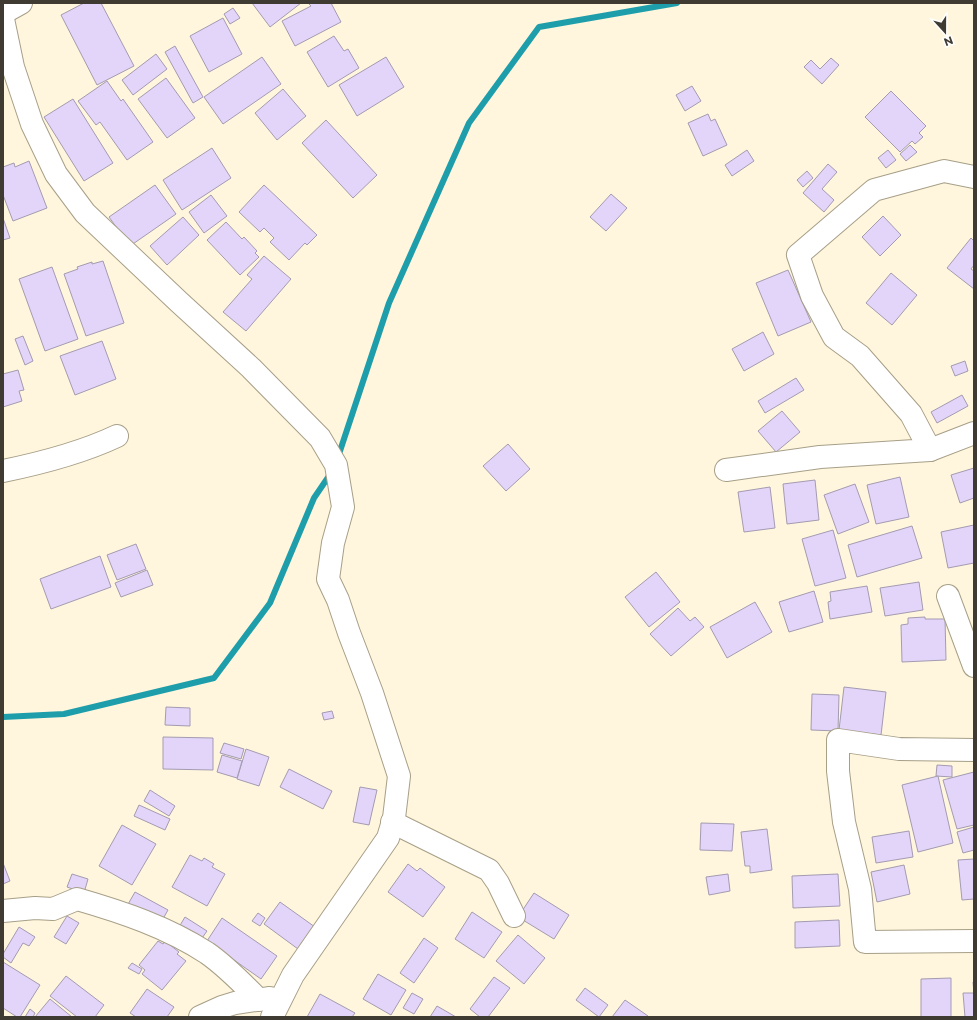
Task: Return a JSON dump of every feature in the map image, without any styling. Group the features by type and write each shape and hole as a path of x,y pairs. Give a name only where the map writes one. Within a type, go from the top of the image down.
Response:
{"street":[{"path":"3,13 21,3"},
{"path":"3,19 13,67 32,124 56,174 85,213 262,379 320,438 336,465 341,488 343,508 333,543 328,579 338,600 372,693 399,776 388,838 293,975 272,1017"},
{"path":"930,450 911,414 860,356 834,337 812,296 798,256 874,190 944,171 974,177"},
{"path":"726,470 820,457 930,450 974,433"},
{"path":"3,471 35,465 96,446 117,436"},
{"path":"948,596 974,666"},
{"path":"974,750 899,748 838,740 838,772 844,822 860,889 864,942 974,941"},
{"path":"392,822 489,870 498,883 514,916"},
{"path":"3,911 36,908 53,909 77,899 120,912 160,927 207,953 232,973 259,1000"},
{"path":"200,1017 222,1007 281,997"}],"building":[{"path":"84,3 101,3 134,66 97,85 61,15"},
{"path":"252,3 301,3 270,27"},
{"path":"331,3 341,22 295,46 282,21 311,6 309,4"},
{"path":"233,8 240,18 230,24 224,14"},
{"path":"223,18 242,54 209,72 190,36"},
{"path":"334,36 344,51 348,49 359,68 328,87 307,52"},
{"path":"175,46 203,97 193,103 165,52"},
{"path":"156,54 167,69 133,95 122,80"},
{"path":"262,57 281,84 223,124 204,97"},
{"path":"386,57 404,87 357,116 339,85"},
{"path":"831,58 839,65 822,84 804,67 811,60 820,69"},
{"path":"166,78 195,118 167,138 138,99"},
{"path":"107,81 121,101 123,99 153,142 127,160 100,122 96,125 78,101"},
{"path":"692,86 701,101 685,111 676,95"},
{"path":"283,89 306,116 277,140 255,113"},
{"path":"891,91 926,126 919,133 923,137 915,144 912,141 900,152 865,117"},
{"path":"73,99 113,163 84,181 44,117"},
{"path":"708,114 711,121 715,119 727,145 703,156 688,123"},
{"path":"326,120 377,175 353,198 302,143"},
{"path":"910,145 917,152 906,161 900,154"},
{"path":"212,148 231,178 182,210 163,180"},
{"path":"747,150 754,161 732,176 725,165"},
{"path":"888,150 896,160 886,168 878,158"},
{"path":"29,161 47,208 13,221 3,195 3,167 14,163 15,167"},
{"path":"828,164 837,172 822,189 834,200 824,212 803,193"},
{"path":"807,171 813,178 803,187 797,180"},
{"path":"155,185 176,214 130,246 109,217"},
{"path":"264,185 317,235 307,245 305,243 289,260 270,242 274,238 264,228 260,232 239,212"},
{"path":"611,194 627,208 606,231 590,217"},
{"path":"211,195 227,216 204,233 189,212"},
{"path":"883,216 901,235 880,256 862,237"},
{"path":"183,217 199,235 167,265 150,246"},
{"path":"3,218 10,238 3,240"},
{"path":"226,222 242,239 244,237 257,251 255,253 259,257 240,275 207,240"},
{"path":"971,238 974,241 974,265 971,269 974,271 974,289 947,268"},
{"path":"264,256 291,279 246,331 223,312 252,279 247,275"},
{"path":"103,261 124,323 86,336 64,274 78,269 77,267 92,262 92,264"},
{"path":"52,267 78,339 45,351 19,279"},
{"path":"788,270 811,322 778,336 756,283"},
{"path":"891,273 917,295 892,325 866,303"},
{"path":"763,332 774,354 744,371 732,349"},
{"path":"23,336 33,361 25,365 15,339"},
{"path":"102,341 116,379 75,395 60,356"},
{"path":"965,361 968,371 955,376 951,366"},
{"path":"18,370 24,390 19,391 22,401 3,407 3,374"},
{"path":"796,378 804,390 765,413 758,401"},
{"path":"962,395 968,406 937,423 931,412"},
{"path":"782,411 800,432 776,452 758,431"},
{"path":"508,444 530,469 506,491 483,466"},
{"path":"974,468 974,498 960,503 951,475"},
{"path":"900,477 909,517 876,524 867,485"},
{"path":"815,480 819,520 787,524 783,484"},
{"path":"855,484 869,522 838,534 824,495"},
{"path":"770,487 775,528 744,532 738,492"},
{"path":"974,525 974,563 948,568 941,532"},
{"path":"912,526 922,558 857,577 848,545"},
{"path":"833,530 846,578 815,586 802,539"},
{"path":"136,544 146,569 117,580 107,555"},
{"path":"100,556 111,587 51,609 40,579"},
{"path":"147,570 153,585 121,597 115,583"},
{"path":"656,572 680,602 649,627 625,597"},
{"path":"919,582 923,610 885,616 880,588"},
{"path":"867,586 872,612 830,619 828,602 831,601 830,592"},
{"path":"814,591 823,622 789,632 779,602"},
{"path":"755,602 772,632 727,658 710,627"},
{"path":"678,608 690,621 695,617 704,627 671,656 650,634"},
{"path":"925,617 925,619 945,619 946,660 902,662 901,625 908,624 908,618"},
{"path":"844,687 886,692 881,735 839,730"},
{"path":"812,694 839,695 838,731 811,730"},
{"path":"166,707 190,708 190,726 165,725"},
{"path":"332,711 334,718 324,720 322,713"},
{"path":"163,737 213,738 213,770 163,769"},
{"path":"224,743 244,749 241,759 220,753"},
{"path":"246,749 269,757 259,786 237,779"},
{"path":"222,755 242,761 237,778 217,772"},
{"path":"937,765 952,766 952,777 936,776"},
{"path":"289,769 332,791 323,809 280,787"},
{"path":"974,772 974,825 957,829 943,780"},
{"path":"938,776 953,843 918,852 902,785"},
{"path":"360,787 377,790 369,825 353,822"},
{"path":"150,790 175,806 169,816 144,801"},
{"path":"139,805 170,819 165,830 134,816"},
{"path":"701,823 734,824 732,851 700,850"},
{"path":"122,825 156,844 132,885 99,866"},
{"path":"974,827 974,850 963,853 957,832"},
{"path":"767,829 772,870 750,873 750,866 745,866 741,832"},
{"path":"909,831 913,857 876,863 872,837"},
{"path":"190,855 202,861 204,858 214,864 212,867 225,874 207,906 172,887"},
{"path":"974,859 974,899 962,900 958,860"},
{"path":"3,863 10,881 3,884"},
{"path":"408,864 417,871 420,868 445,887 423,917 388,892"},
{"path":"904,865 910,894 877,902 871,872"},
{"path":"72,874 88,879 84,893 67,887"},
{"path":"728,874 730,891 709,895 706,877"},
{"path":"838,874 840,906 793,908 792,876"},
{"path":"135,892 168,910 160,924 127,906"},
{"path":"534,893 569,915 554,939 518,917"},
{"path":"280,902 315,927 298,949 264,924"},
{"path":"472,912 502,932 484,958 455,939"},
{"path":"258,913 265,918 260,926 252,921"},
{"path":"67,916 79,923 66,944 54,937"},
{"path":"185,917 207,931 200,941 179,927"},
{"path":"222,918 277,956 261,979 207,941"},
{"path":"839,920 840,946 795,948 795,922"},
{"path":"19,927 35,937 29,946 23,943 11,963 3,957 3,954"},
{"path":"518,935 545,958 524,984 496,961"},
{"path":"424,938 438,948 414,983 400,973"},
{"path":"158,941 163,944 165,941 179,952 177,954 186,961 162,990 142,974 145,970 139,965"},
{"path":"3,962 40,985 20,1017 17,1017 3,1008"},
{"path":"132,963 142,969 139,974 128,968"},
{"path":"378,974 406,990 391,1015 363,999"},
{"path":"66,976 104,1005 95,1017 77,1017 50,996"},
{"path":"494,977 510,988 488,1017 480,1017 470,1009"},
{"path":"951,978 951,1017 921,1017 921,979"},
{"path":"585,988 608,1005 599,1017 576,1000"},
{"path":"147,989 174,1007 167,1017 136,1017 130,1013"},
{"path":"412,993 423,999 414,1014 403,1008"},
{"path":"963,993 974,993 974,1017 965,1017"},
{"path":"320,994 355,1013 352,1017 307,1017"},
{"path":"50,999 72,1017 35,1017"},
{"path":"625,1000 648,1016 648,1017 612,1017"},
{"path":"437,1006 456,1017 430,1017"},
{"path":"30,1009 35,1013 33,1017 25,1017"}],"waterway":[{"path":"338,457 389,303 469,123 539,27 677,3"},
{"path":"3,717 64,714 214,678 270,603 314,498 331,473"}]}
